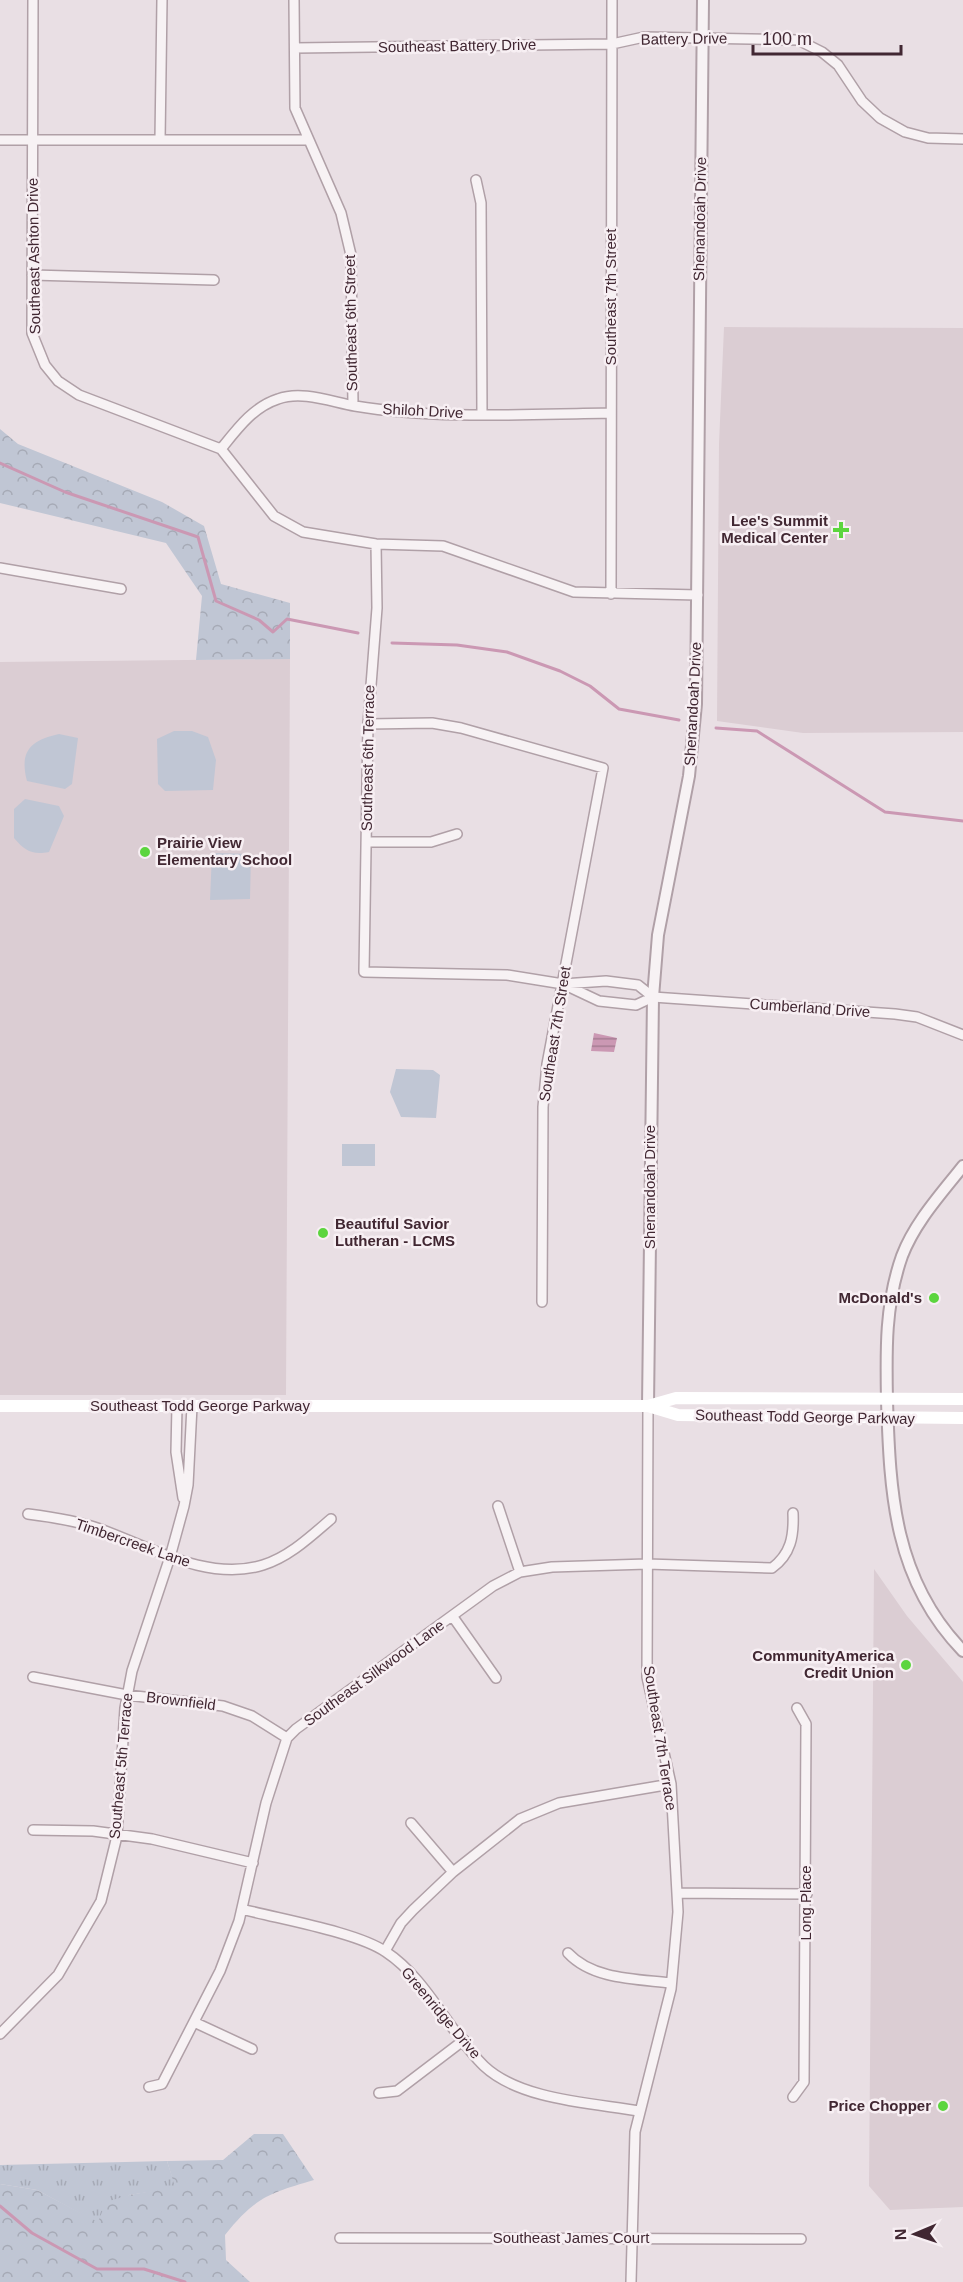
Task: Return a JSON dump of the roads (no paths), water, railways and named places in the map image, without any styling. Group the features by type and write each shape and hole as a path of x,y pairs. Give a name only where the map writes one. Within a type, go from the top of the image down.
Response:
{"main road":[{"name":"Southeast Todd George Parkway","path":"0,1406 648,1406 676,1398 963,1399"},
{"name":"Southeast Todd George Parkway","path":"648,1406 678,1415 963,1419"}],"street":[{"name":"Southeast Ashton Drive","path":"33,0 32,333 45,364 57,381 79,395 221,449"},
{"path":"160,140 162,0"},
{"name":"Southeast 6th Street","path":"294,0 295,108 341,213 351,255 353,405"},
{"name":"Southeast 7th Street","path":"611,594 616,43 612,0"},
{"name":"Shenandoah Drive","path":"648,1406 653,997 658,935 689,776 696,704 703,0"},
{"name":"Battery Drive","path":"616,43 644,37 798,40 822,52 838,65 862,101 880,118 905,132 928,138 963,139"},
{"name":"Southeast Battery Drive","path":"295,48 616,43"},
{"path":"0,140 309,140"},
{"path":"476,180 481,203 482,414"},
{"path":"32,275 213,280"},
{"name":"Shiloh Drive","path":"221,449 244,419 279,398 305,396 381,410 482,414 611,413"},
{"path":"221,449 274,516 303,532 376,544 443,546 574,592 698,595"},
{"name":"Southeast 6th Terrace","path":"364,972 368,724 377,608 376,544"},
{"path":"0,568 121,589"},
{"name":"Southeast 7th Street","path":"368,724 432,723 461,728 603,768 547,1064 543,1107 542,1302"},
{"path":"366,842 431,842 457,834"},
{"name":"Cumberland Drive","path":"364,972 507,975 563,984 606,981 638,985 653,997"},
{"name":"Cumberland Drive","path":"563,984 589,998 636,1005 653,997 895,1014 928,1021 963,1035"},
{"path":"963,1166 921,1218 903,1253 894,1280 887,1319 890,1478 904,1548 927,1605 940,1627 963,1651"},
{"name":"Southeast 5th Terrace","path":"177,1406 176,1452 184,1506"},
{"name":"Southeast 5th Terrace","path":"0,2034 58,1975 101,1901 117,1836 127,1695 132,1671 170,1557 184,1506 188,1485 192,1406"},
{"name":"Southeast 7th Terrace","path":"631,2282 634,2132 671,1983 678,1893 671,1784 648,1677 648,1406"},
{"path":"498,1506 520,1572"},
{"name":"Southeast Silkwood Lane","path":"287,1737 318,1712 493,1586 520,1572 552,1567 647,1564 772,1568 786,1558 794,1530 793,1513"},
{"name":"Timbercreek Lane","path":"28,1514 98,1528 170,1557 210,1568 237,1570 262,1565 286,1555 330,1519"},
{"path":"453,1617 496,1678"},
{"name":"Brownfield","path":"33,1677 127,1695 223,1706 252,1716 287,1737"},
{"name":"Long Place","path":"793,2097 804,2082 807,1893 806,1724 796,1708"},
{"path":"149,2087 162,2084 196,2023 220,1971 242,1909 266,1803 287,1737"},
{"path":"385,1951 401,1923 453,1872 520,1819 558,1803 671,1784"},
{"path":"411,1823 453,1872"},
{"path":"33,1830 93,1831 152,1839 253,1863"},
{"path":"678,1893 807,1893"},
{"name":"Greenridge Drive","path":"242,1909 360,1940 385,1951 406,1969 484,2066 505,2081 534,2093 639,2111"},
{"path":"568,1953 586,1966 609,1975 671,1983"},
{"path":"196,2023 252,2049"},
{"path":"379,2093 397,2091 464,2040"},
{"name":"Southeast James Court","path":"340,2238 801,2239"}],"waterway":[{"path":"0,463 65,492 198,537 216,601 259,620 273,632 287,619 358,633"},
{"path":"392,643 457,645 507,652 560,671 590,686 619,709 679,720"},
{"path":"716,728 757,731 885,812 963,821"},
{"path":"0,2206 32,2233 97,2269 144,2269 185,2282"}],"place":[{"name":"Lee's Summit Medical Center","path":"841,530"},
{"name":"Prairie View Elementary School","path":"145,852"},
{"name":"Beautiful Savior Lutheran - LCMS","path":"323,1233"},
{"name":"McDonald's","path":"934,1298"},
{"name":"CommunityAmerica Credit Union","path":"906,1665"},
{"name":"Price Chopper","path":"943,2106"}]}
